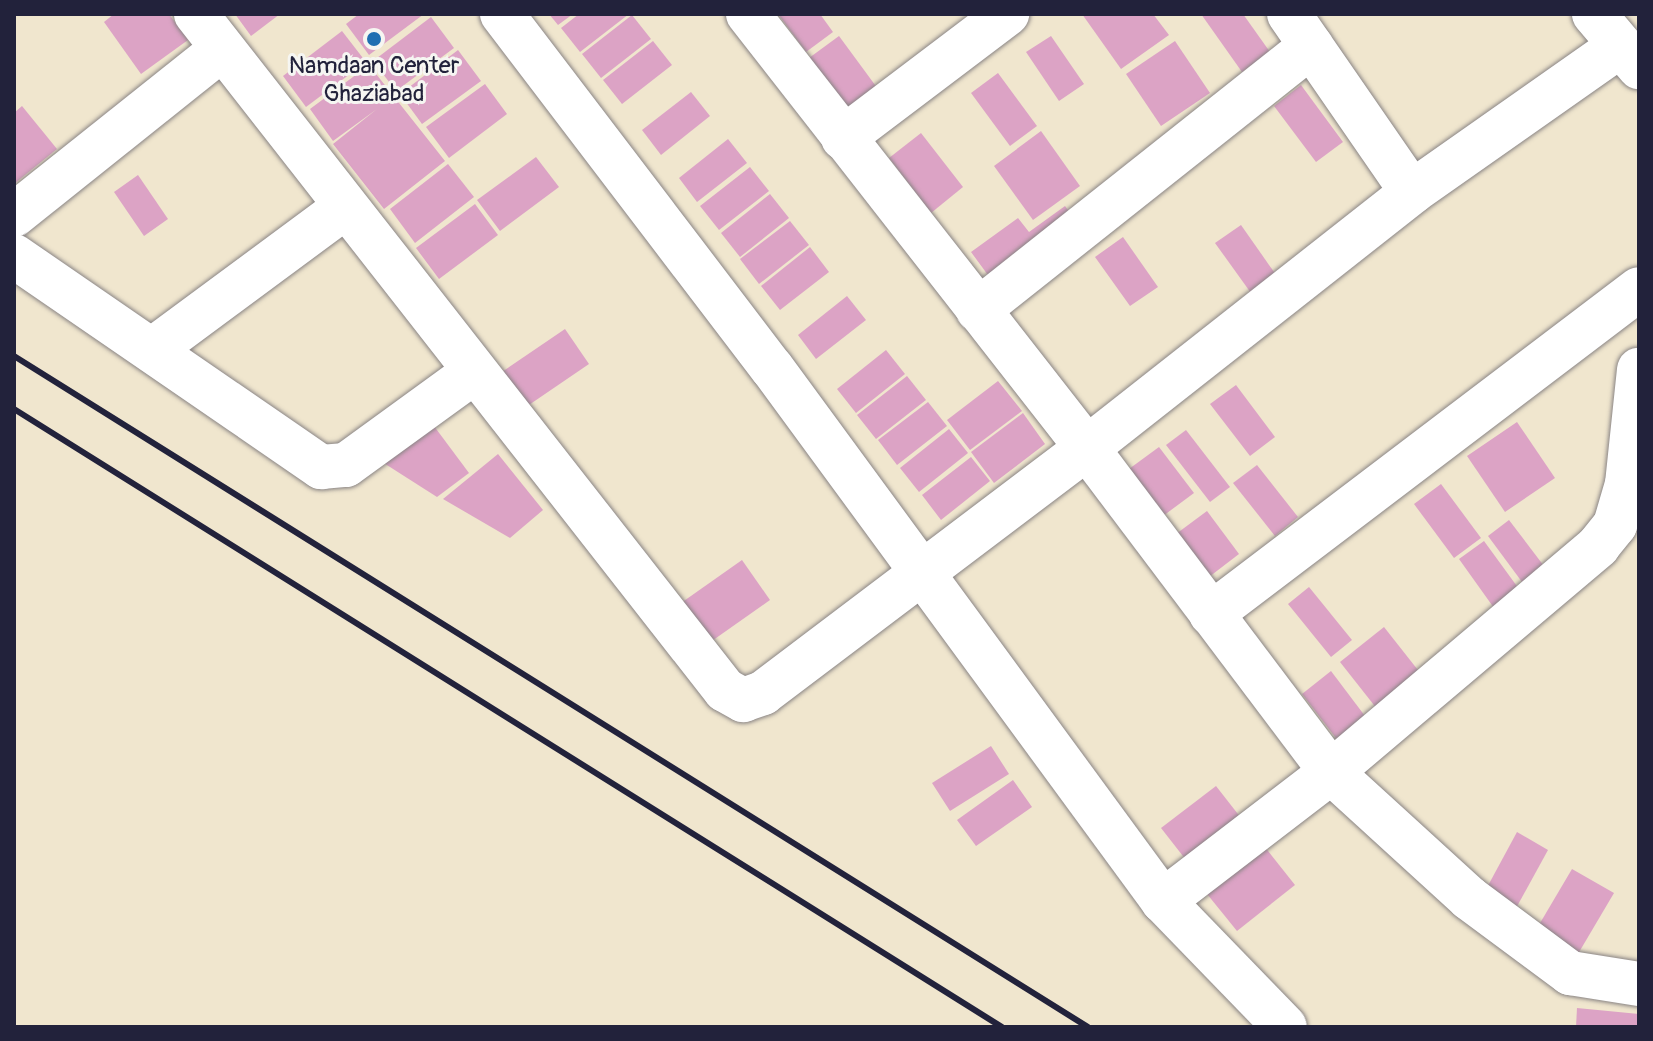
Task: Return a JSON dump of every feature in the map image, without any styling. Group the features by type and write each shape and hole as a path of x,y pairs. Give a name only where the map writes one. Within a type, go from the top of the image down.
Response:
{"street":[{"path":"196,14 725,690 743,700 763,693 1087,448 1412,192 1618,42"},
{"path":"502,14 772,368 919,575 1163,901 1285,1027"},
{"path":"748,14 1087,448 1331,772 1469,898 1570,973 1639,984"},
{"path":"843,138 1007,14"},
{"path":"978,310 1300,30 1412,192"},
{"path":"14,215 222,49"},
{"path":"152,350 345,207"},
{"path":"14,256 329,469 346,465 474,372"},
{"path":"1211,614 1639,289"},
{"path":"1163,901 1331,772 1598,546 1615,525 1627,484 1639,370"}],"building":[{"path":"114,14 169,14 188,40 141,74 104,22"},
{"path":"235,14 280,14 251,36"},
{"name":"Namdaan Center Ghaziabad","path":"359,14 424,14 369,55 346,24"},
{"path":"549,14 573,14 558,25"},
{"path":"579,14 629,14 580,52 561,28"},
{"path":"778,14 820,14 833,32 806,52"},
{"path":"1082,14 1153,14 1169,35 1121,69"},
{"path":"1201,14 1243,14 1270,52 1242,72"},
{"path":"632,15 651,39 601,78 582,54"},
{"path":"431,17 454,48 396,91 373,61"},
{"path":"342,31 366,62 306,107 283,76"},
{"path":"839,36 878,89 848,111 809,58"},
{"path":"1051,36 1084,84 1059,101 1026,52"},
{"path":"653,41 672,65 622,104 603,80"},
{"path":"1175,41 1210,93 1161,126 1126,74"},
{"path":"458,50 481,81 422,124 400,94"},
{"path":"369,65 445,161 384,209 333,144 377,109 333,141 310,109"},
{"path":"998,73 1037,126 1010,146 971,93"},
{"path":"485,84 507,114 449,158 426,127"},
{"path":"1301,85 1343,142 1316,162 1274,106"},
{"path":"691,92 710,116 661,155 642,130"},
{"path":"22,106 57,149 14,184 14,113"},
{"path":"1041,131 1080,186 1033,220 994,166"},
{"path":"921,133 963,187 931,213 889,158"},
{"path":"728,139 747,163 697,202 679,178"},
{"path":"536,157 559,187 500,231 477,200"},
{"path":"448,164 474,197 415,243 390,209"},
{"path":"750,167 769,191 719,230 700,206"},
{"path":"138,175 168,219 144,236 114,192"},
{"path":"770,194 789,218 740,257 721,233"},
{"path":"475,204 498,235 439,279 416,248"},
{"path":"1065,206 1080,226 996,286 971,252 1018,218 1029,232"},
{"path":"790,221 809,245 759,284 740,259"},
{"path":"1241,225 1281,282 1256,300 1215,243"},
{"path":"1123,237 1158,287 1130,306 1095,257"},
{"path":"810,247 829,272 780,310 761,286"},
{"path":"847,296 866,320 816,359 798,335"},
{"path":"565,329 589,364 523,409 499,374"},
{"path":"886,350 905,374 856,413 837,389"},
{"path":"907,376 926,400 876,439 857,415"},
{"path":"998,381 1022,411 970,450 947,420"},
{"path":"1236,385 1275,437 1250,456 1210,404"},
{"path":"928,402 947,426 897,465 878,440"},
{"path":"1023,413 1045,444 994,483 971,452"},
{"path":"431,422 469,473 437,497 379,460"},
{"path":"1517,422 1555,478 1505,512 1467,456"},
{"path":"949,429 968,453 919,492 900,468"},
{"path":"1186,430 1230,487 1210,502 1166,445"},
{"path":"1159,447 1194,493 1163,516 1129,469"},
{"path":"498,454 543,510 510,538 443,499"},
{"path":"971,457 990,481 941,520 922,495"},
{"path":"1257,465 1298,517 1275,536 1233,483"},
{"path":"1441,484 1481,538 1454,558 1414,504"},
{"path":"1207,511 1239,554 1209,577 1176,534"},
{"path":"1509,520 1547,570 1525,586 1488,536"},
{"path":"1484,541 1519,589 1494,608 1459,559"},
{"path":"742,560 770,600 709,643 681,603"},
{"path":"1309,587 1352,640 1331,657 1288,604"},
{"path":"1384,627 1425,679 1381,714 1340,662"},
{"path":"1331,671 1371,724 1342,746 1302,694"},
{"path":"991,746 1009,774 950,811 932,783"},
{"path":"1013,780 1032,807 976,846 957,820"},
{"path":"1216,786 1241,818 1186,860 1161,828"},
{"path":"1517,832 1548,850 1515,910 1484,893"},
{"path":"1261,842 1295,885 1237,931 1203,889"},
{"path":"1572,869 1614,893 1575,959 1533,935"},
{"path":"1577,1008 1639,1014 1639,1027 1576,1027"}],"railway":[{"path":"14,356 1088,1027"},
{"path":"14,409 1002,1027"}],"place":[{"name":"Namdaan Center Ghaziabad","path":"374,39"}]}
